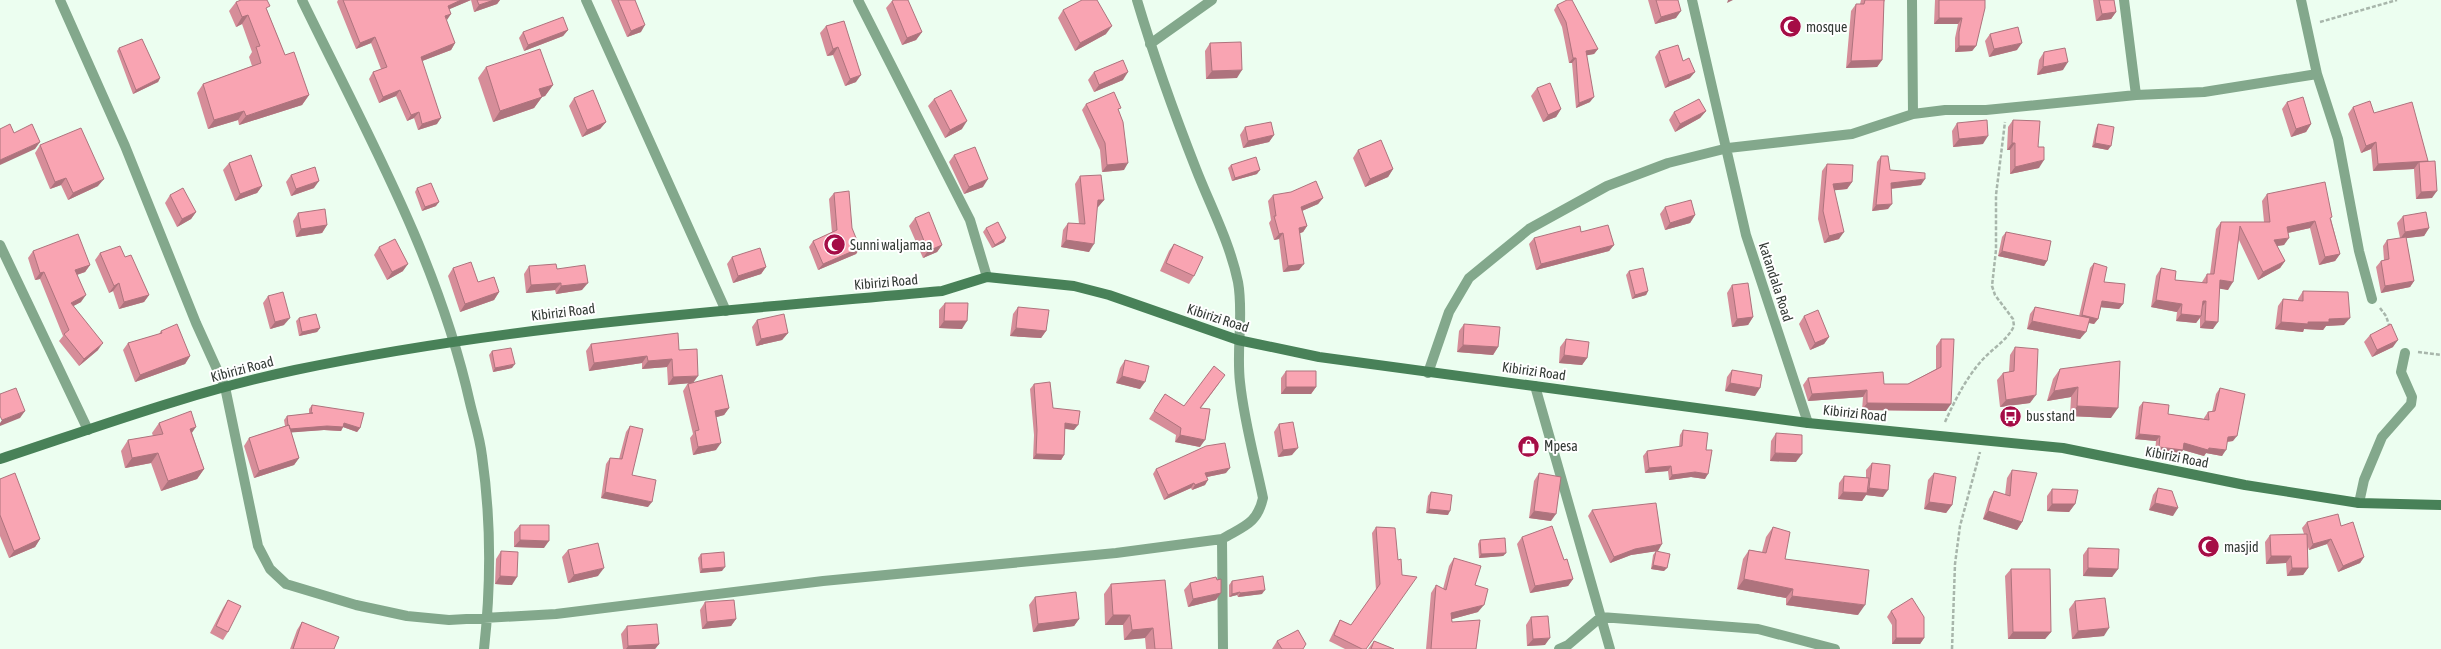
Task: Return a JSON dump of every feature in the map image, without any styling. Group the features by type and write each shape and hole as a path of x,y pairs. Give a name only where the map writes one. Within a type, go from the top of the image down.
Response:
{"street":[{"path":"60,0 125,146 193,316 225,387 258,546 270,569 286,584 356,605 408,616 449,620 487,619 685,600 823,581 1116,553 1222,539 1254,520 1260,512 1263,498 1240,382 1238,340 1239,295 1230,254 1185,141 1150,44 1137,0"},
{"path":"302,0 408,216 454,340 482,456 488,536 487,619 484,649"},
{"path":"586,0 726,311"},
{"path":"858,0 970,220 987,277"},
{"path":"1150,44 1212,0"},
{"name":"katandala Road","path":"1692,0 1728,148 1734,186 1746,234 1808,423"},
{"path":"1912,0 1913,114"},
{"path":"2124,0 2136,95"},
{"path":"2301,0 2317,74 2338,139 2359,250 2372,299"},
{"path":"1428,373 1449,312 1469,278 1529,229 1607,186 1668,163 1728,148 1852,134 1913,114 1944,110 2006,108 2136,95 2204,92 2317,74"},
{"path":"0,245 88,430"},
{"name":"Kibirizi Road","path":"0,459 225,387 293,370 454,340 561,326 942,291 987,277 1088,289 1238,340 1319,357 1428,373 1808,423 2063,448 2245,485 2359,503 2441,505"},
{"path":"2359,503 2364,480 2382,436 2411,404 2412,397 2401,372 2405,353"},
{"path":"1535,386 1610,649"},
{"path":"1222,539 1223,649"},
{"path":"1559,649 1568,645 1601,617 1758,629 1835,649"}],"path":[{"path":"2306,26 2397,0"},
{"path":"1939,436 1962,385 1985,357 2011,333 2014,326 2013,319 1995,295 1992,286 1996,250 1996,195 2006,108"},
{"path":"2372,299 2386,316 2390,330"},
{"path":"2405,353 2434,352 2441,355"},
{"path":"1952,649 1955,564 1960,526 1984,440"}],"building":[{"path":"241,0 267,0 270,6 266,8 285,55 294,52 309,95 246,116 244,111 214,120 203,84 261,63 256,47 260,46 248,15 242,17 236,2"},
{"path":"343,0 461,0 448,6 451,14 445,16 455,43 421,57 441,118 422,124 419,112 411,115 400,90 383,97 373,72 387,67 375,37 360,43"},
{"path":"477,0 494,0 479,5"},
{"path":"618,0 635,0 645,25 631,31"},
{"path":"908,0 922,32 907,38 892,1"},
{"path":"1082,0 1097,0 1112,26 1080,43 1063,10"},
{"path":"1567,0 1572,0 1598,49 1586,51 1594,97 1579,103 1576,58 1573,58 1566,22 1557,5"},
{"path":"1656,0 1678,0 1681,11 1661,17"},
{"path":"1865,0 1884,0 1882,60 1851,61 1856,4 1864,4"},
{"path":"1939,0 1985,0 1985,8 1976,46 1959,46 1959,32 1962,18 1939,18"},
{"path":"2099,0 2114,0 2116,12 2102,14"},
{"path":"563,17 568,30 528,45 523,32"},
{"path":"844,21 861,75 850,79 838,47 833,49 826,26"},
{"path":"2018,27 2022,43 1994,49 1990,34"},
{"path":"142,39 160,78 136,90 119,48"},
{"path":"1241,42 1242,70 1212,71 1210,43"},
{"path":"1678,45 1683,61 1689,58 1695,72 1669,82 1659,51"},
{"path":"2065,48 2068,62 2043,67 2044,52"},
{"path":"540,49 553,85 539,89 542,97 500,111 486,67"},
{"path":"1123,60 1128,72 1099,85 1094,72"},
{"path":"1550,83 1561,109 1548,115 1537,88"},
{"path":"593,90 606,122 587,130 574,98"},
{"path":"951,90 967,121 950,130 934,99"},
{"path":"1114,92 1121,108 1118,109 1123,122 1128,163 1107,165 1105,143 1086,104"},
{"path":"2303,97 2311,124 2296,129 2287,102"},
{"path":"1699,99 1706,111 1680,124 1674,112"},
{"path":"2370,101 2374,113 2412,102 2428,161 2378,164 2376,142 2366,146 2353,107"},
{"path":"1987,120 1988,136 1959,139 1957,123"},
{"path":"2013,120 2040,121 2038,147 2044,147 2044,160 2015,167 2015,143 2012,143"},
{"path":"1271,122 1274,135 1248,141 1245,127"},
{"path":"10,124 14,133 32,124 40,142 0,160 0,129"},
{"path":"2098,124 2114,127 2111,146 2095,143"},
{"path":"81,128 104,179 73,193 66,178 55,182 40,145"},
{"path":"1381,140 1393,169 1370,179 1358,150"},
{"path":"975,147 988,179 969,187 954,155"},
{"path":"251,155 262,186 240,194 229,163"},
{"path":"1881,156 1888,156 1890,170 1925,173 1925,179 1891,183 1892,204 1876,205"},
{"path":"1256,157 1260,170 1235,178 1231,165"},
{"path":"2435,161 2437,191 2421,192 2419,162"},
{"path":"1827,164 1853,165 1852,182 1833,184 1844,232 1829,236 1823,211"},
{"path":"315,167 319,181 296,189 291,175"},
{"path":"1101,175 1104,200 1098,200 1094,244 1066,240 1068,223 1085,224 1080,176"},
{"path":"1316,181 1323,198 1301,207 1307,226 1299,228 1304,264 1288,266 1283,233 1279,234 1274,216 1276,216 1273,195 1291,192"},
{"path":"2325,182 2332,217 2330,218 2340,254 2325,257 2315,221 2287,227 2289,238 2274,240 2285,261 2263,272 2240,226 2233,282 2220,280 2218,322 2205,321 2206,301 2203,301 2201,316 2181,314 2182,304 2156,300 2161,268 2176,271 2175,280 2207,283 2207,274 2214,274 2221,222 2270,222 2267,194"},
{"path":"431,183 439,202 425,207 417,188"},
{"path":"183,188 196,212 182,219 170,195"},
{"path":"849,191 852,228 860,248 823,264 813,241 837,230 834,193"},
{"path":"1691,200 1695,215 1670,223 1665,207"},
{"path":"325,209 327,225 301,229 298,213"},
{"path":"929,212 942,245 928,251 915,218"},
{"path":"2426,212 2429,228 2405,232 2403,216"},
{"path":"998,222 1006,238 995,245 986,228"},
{"path":"1608,225 1614,245 1541,264 1534,238 1580,226 1581,232"},
{"path":"2006,232 2051,241 2047,261 2002,251"},
{"path":"78,234 90,265 75,270 86,295 71,303 103,343 84,359 64,334 69,330 44,272 40,273 33,251"},
{"path":"2406,237 2414,281 2385,286 2381,261 2389,259 2387,240"},
{"path":"395,239 408,264 392,272 379,247"},
{"path":"1174,244 1203,257 1194,276 1166,263"},
{"path":"120,246 125,257 131,255 149,295 124,302 119,283 114,286 100,253"},
{"path":"760,248 766,267 738,276 732,257"},
{"path":"471,262 478,282 494,277 499,292 465,304 453,268"},
{"path":"2094,263 2107,267 2104,282 2125,284 2123,304 2102,301 2098,319 2082,315"},
{"path":"556,264 557,269 585,265 588,283 561,286 561,283 531,285 529,266"},
{"path":"1643,268 1648,291 1635,295 1629,271"},
{"path":"1748,283 1753,317 1737,319 1732,285"},
{"path":"2303,291 2348,292 2350,318 2329,319 2329,322 2308,322 2308,324 2281,322 2283,299 2303,301"},
{"path":"283,292 290,318 275,322 268,296"},
{"path":"945,303 968,303 967,321 944,321"},
{"path":"1018,307 1049,310 1046,331 1016,328"},
{"path":"2035,307 2090,318 2086,332 2032,321"},
{"path":"1818,310 1829,337 1815,343 1804,316"},
{"path":"316,314 320,328 302,332 299,318"},
{"path":"784,314 788,333 761,339 757,320"},
{"path":"177,324 190,356 140,375 128,343 162,333 161,331"},
{"path":"1464,324 1500,327 1498,347 1463,345"},
{"path":"2391,324 2398,340 2377,350 2370,335"},
{"path":"678,333 679,350 697,349 698,376 673,377 672,359 648,361 647,356 594,363 591,344"},
{"path":"1566,339 1589,342 1587,358 1564,355"},
{"path":"1941,339 1954,339 1951,404 1867,403 1867,390 1812,394 1808,378 1883,372 1884,384 1908,384 1941,367"},
{"path":"2015,347 2038,349 2036,395 2006,400 2003,373 2014,371"},
{"path":"511,348 515,364 495,368 492,351"},
{"path":"1125,360 1149,366 1145,382 1122,376"},
{"path":"2120,361 2118,408 2077,406 2078,387 2054,391 2060,369"},
{"path":"1214,366 1225,375 1200,408 1210,409 1205,440 1180,435 1181,428 1154,411 1165,394 1184,406"},
{"path":"1732,370 1762,375 1760,388 1730,383"},
{"path":"1286,371 1316,371 1316,387 1286,387"},
{"path":"722,375 729,408 715,411 721,443 698,447 695,431 699,430 688,384"},
{"path":"1050,382 1053,408 1080,411 1078,425 1065,423 1064,455 1036,454 1037,430 1034,384"},
{"path":"16,388 25,411 2,420 0,416 0,394"},
{"path":"2220,388 2245,394 2237,436 2228,437 2226,450 2209,448 2208,450 2184,443 2183,450 2159,447 2160,436 2139,434 2143,402 2169,405 2168,414 2209,420 2208,412 2215,411"},
{"path":"312,405 364,413 360,428 344,423 343,427 327,426 290,429 287,416 313,413 311,413"},
{"path":"191,411 196,427 190,429 204,469 168,481 158,453 132,458 128,440 163,434 159,423"},
{"path":"1293,422 1298,448 1283,450 1279,424"},
{"path":"289,425 299,458 259,471 249,438"},
{"path":"630,426 643,429 632,475 656,480 652,502 605,492 610,458 622,459"},
{"path":"1683,430 1708,433 1706,450 1712,450 1708,474 1695,472 1672,475 1671,466 1649,468 1647,451 1682,446"},
{"path":"1776,433 1802,435 1802,454 1775,453"},
{"path":"1225,443 1230,468 1205,473 1208,480 1195,485 1194,483 1168,495 1156,469 1206,446"},
{"path":"1872,463 1890,465 1888,490 1869,488"},
{"path":"2012,470 2037,473 2022,522 1988,511 1994,491 2010,496"},
{"path":"15,473 40,539 14,551 0,515 0,479"},
{"path":"1539,473 1561,477 1556,514 1534,511"},
{"path":"1934,473 1956,477 1952,505 1929,502"},
{"path":"1844,476 1869,478 1867,493 1843,492"},
{"path":"2158,488 2172,491 2178,508 2155,503"},
{"path":"2052,489 2078,490 2075,504 2052,504"},
{"path":"1431,492 1452,495 1450,511 1429,509"},
{"path":"1656,503 1662,544 1635,549 1614,557 1592,510"},
{"path":"2338,514 2341,526 2353,522 2364,557 2343,566 2331,539 2313,544 2307,522"},
{"path":"520,525 549,525 549,541 520,540"},
{"path":"1552,526 1564,560 1567,559 1573,579 1535,586 1522,537"},
{"path":"1376,527 1395,528 1398,560 1401,559 1402,575 1417,577 1366,649 1362,649 1334,635 1340,620 1351,625 1380,584"},
{"path":"1773,527 1790,532 1785,559 1869,570 1865,605 1792,596 1793,589 1744,579 1749,550 1766,553"},
{"path":"2307,534 2308,568 2292,568 2291,556 2271,556 2270,535"},
{"path":"1505,538 1506,553 1481,554 1480,540"},
{"path":"598,543 604,568 574,575 568,550"},
{"path":"2088,548 2119,549 2118,569 2088,568"},
{"path":"501,551 518,552 517,577 500,576"},
{"path":"1656,551 1670,554 1667,568 1653,565"},
{"path":"724,552 725,567 702,569 701,554"},
{"path":"1454,558 1481,566 1475,585 1488,589 1484,605 1451,613 1452,622 1480,620 1476,649 1431,649 1436,585 1446,590"},
{"path":"2011,569 2050,569 2051,632 2013,632"},
{"path":"1263,576 1265,590 1232,594 1232,581"},
{"path":"1216,577 1217,580 1221,579 1221,593 1193,599 1190,583"},
{"path":"1165,580 1172,649 1155,649 1153,628 1132,630 1130,615 1113,615 1111,584"},
{"path":"1076,592 1079,619 1038,624 1035,597"},
{"path":"1912,598 1924,617 1924,638 1896,638 1896,620 1891,611"},
{"path":"2105,598 2109,628 2078,631 2075,601"},
{"path":"228,600 241,606 228,632 216,626"},
{"path":"734,600 736,619 707,622 705,602"},
{"path":"1548,616 1550,638 1533,639 1531,617"},
{"path":"302,622 339,637 334,649 293,649"},
{"path":"657,624 659,644 628,646 627,626"},
{"path":"1298,630 1306,644 1303,649 1282,649 1277,641"},
{"path":"1374,641 1394,649 1371,649"}],"place":[{"name":"mosque","path":"1790,27"},
{"name":"Sunni waljamaa","path":"834,245"},
{"name":"bus stand","path":"2010,416"},
{"name":"Mpesa","path":"1529,446"},
{"name":"masjid","path":"2208,547"}]}
